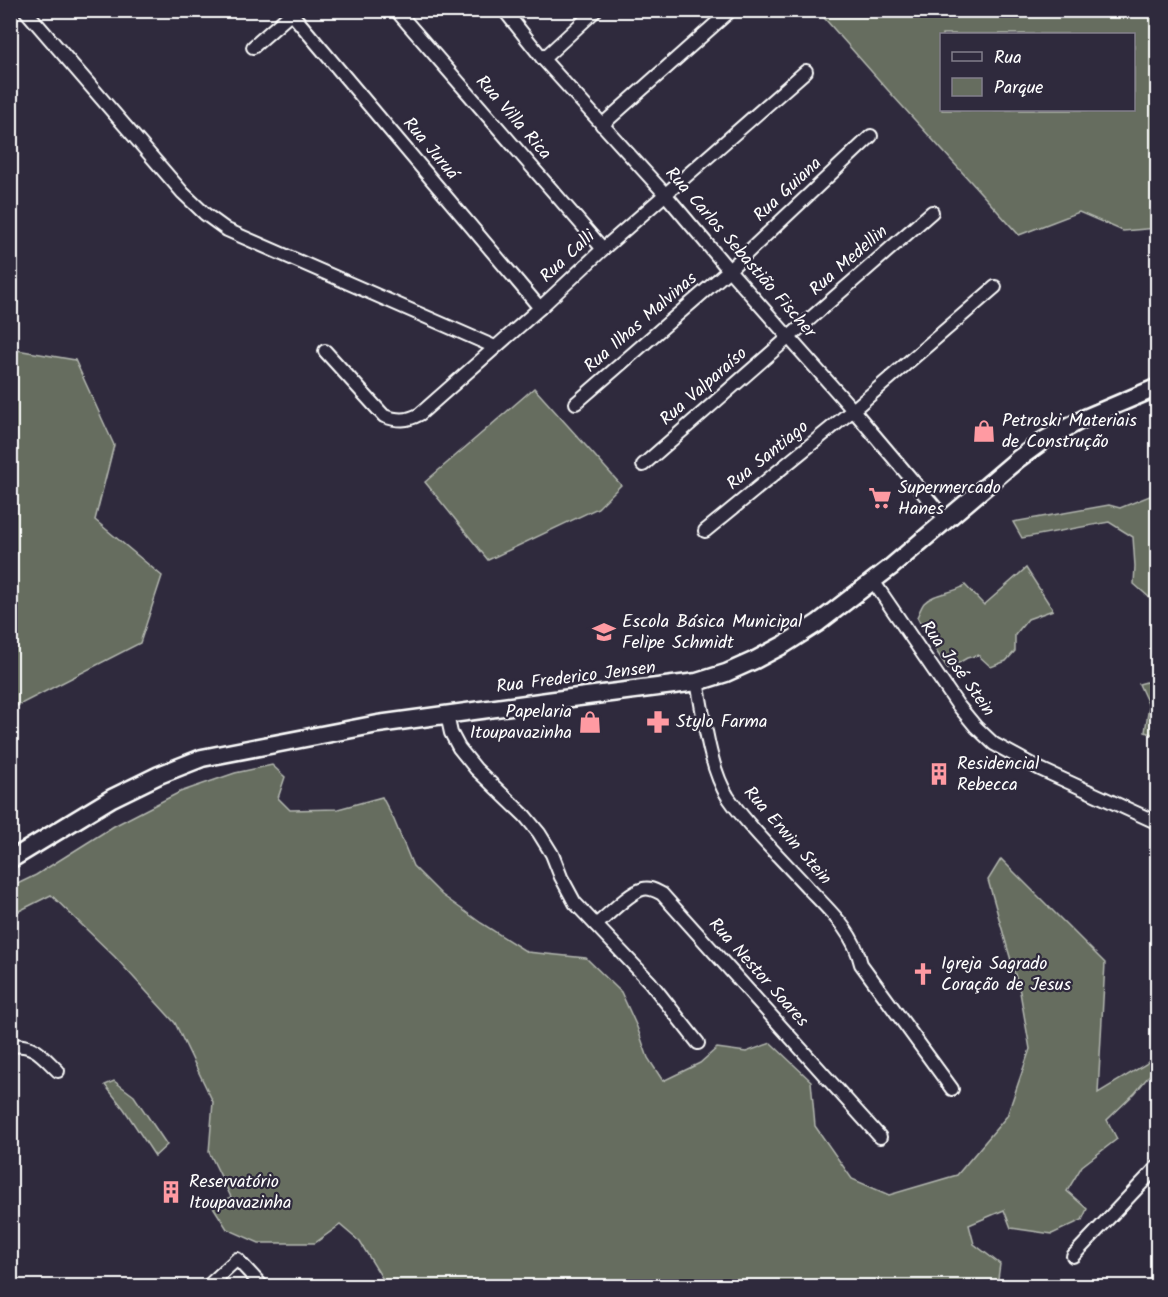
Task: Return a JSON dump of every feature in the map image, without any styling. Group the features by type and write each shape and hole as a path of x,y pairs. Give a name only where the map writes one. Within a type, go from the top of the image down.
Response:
{"main road":[{"name":"Rua Frederico Jensen","path":"10,860 112,798 159,774 202,758 378,724 697,682 726,674 785,644 818,623 873,581 1018,459 1044,440 1085,418 1158,387"}],"street":[{"path":"25,10 183,193 205,214 227,230 495,347"},
{"name":"Rua Villa Rica","path":"396,10 603,249"},
{"name":"Rua Carlos Sebastião Fischer","path":"504,10 543,58 665,194 946,520"},
{"path":"543,58 596,10"},
{"path":"602,125 731,10"},
{"path":"253,47 293,12"},
{"name":"Rua Juruá","path":"293,12 540,308"},
{"name":"Rua Calli","path":"325,351 384,416 396,421 410,419 420,414 665,194 806,72"},
{"name":"Rua Guiana","path":"729,270 871,136"},
{"name":"Rua Medellin","path":"789,337 932,212"},
{"name":"Rua Ilhas Malvinas","path":"576,403 729,270"},
{"name":"Rua Santiago","path":"705,531 853,410 995,287"},
{"name":"Rua Valparaíso","path":"643,465 789,337"},
{"name":"Rua José Stein","path":"873,581 957,704 976,728 994,744 1040,769 1158,823"},
{"name":"Rua Erwin Stein","path":"697,682 711,751 718,777 727,795 742,815 850,935 856,945 861,964 952,1089"},
{"path":"447,714 459,748 476,769 539,832 575,903 650,982 698,1042"},
{"name":"Rua Nestor Soares","path":"596,926 634,893 644,888 651,888 662,894 880,1137"},
{"path":"10,1046 23,1045 34,1049 58,1071"},
{"path":"1073,1256 1158,1166"},
{"path":"208,1287 237,1259 262,1287"}],"green space":[{"path":"818,11 1157,11 1157,228 1123,231 1079,212 1019,235"},
{"path":"11,349 75,360 114,445 95,520 162,576 140,643 11,709"},
{"path":"534,388 621,485 598,508 488,560 425,482"},
{"path":"1157,493 1157,601 1134,584 1133,537 1109,522 1022,538 1013,522 1109,505 1120,508"},
{"path":"1026,568 1053,610 1028,619 1015,635 1015,651 1006,661 991,667 978,655 967,658 948,669 917,617 924,603 928,599 965,585 984,605"},
{"path":"1158,679 1157,736 1145,732 1149,706 1139,684"},
{"path":"272,765 285,777 278,798 290,810 338,809 382,797 413,866 442,895 527,952 586,958 621,992 648,1058 663,1081 700,1063 717,1048 746,1052 771,1043 811,1081 815,1126 852,1179 889,1195 957,1175 1007,1116 1030,1049 1020,992 988,880 1001,859 1105,963 1098,1093 1146,1064 1157,1053 1157,1066 1135,1093 1107,1120 1117,1139 1082,1166 1067,1191 1087,1209 1082,1220 1052,1234 1011,1228 1004,1210 969,1225 974,1244 1000,1264 997,1286 387,1286 360,1242 340,1225 315,1243 259,1243 227,1229 212,1205 231,1197 209,1152 213,1102 175,1023 115,957 51,895 11,915 11,887 36,875 114,826 180,792 235,773"},
{"path":"114,1081 134,1096 167,1145 155,1156 105,1085"}],"place":[{"name":"Petroski Materiais de Construção","path":"984,431"},
{"name":"Supermercado Hanes","path":"880,498"},
{"name":"Escola Básica Municipal Felipe Schmidt","path":"604,632"},
{"name":"Papelaria Itoupavazinha","path":"590,722"},
{"name":"Stylo Farma","path":"658,722"},
{"name":"Residencial Rebecca","path":"939,774"},
{"name":"Igreja Sagrado Coração de Jesus","path":"923,974"},
{"name":"Reservatório Itoupavazinha","path":"171,1192"}]}
